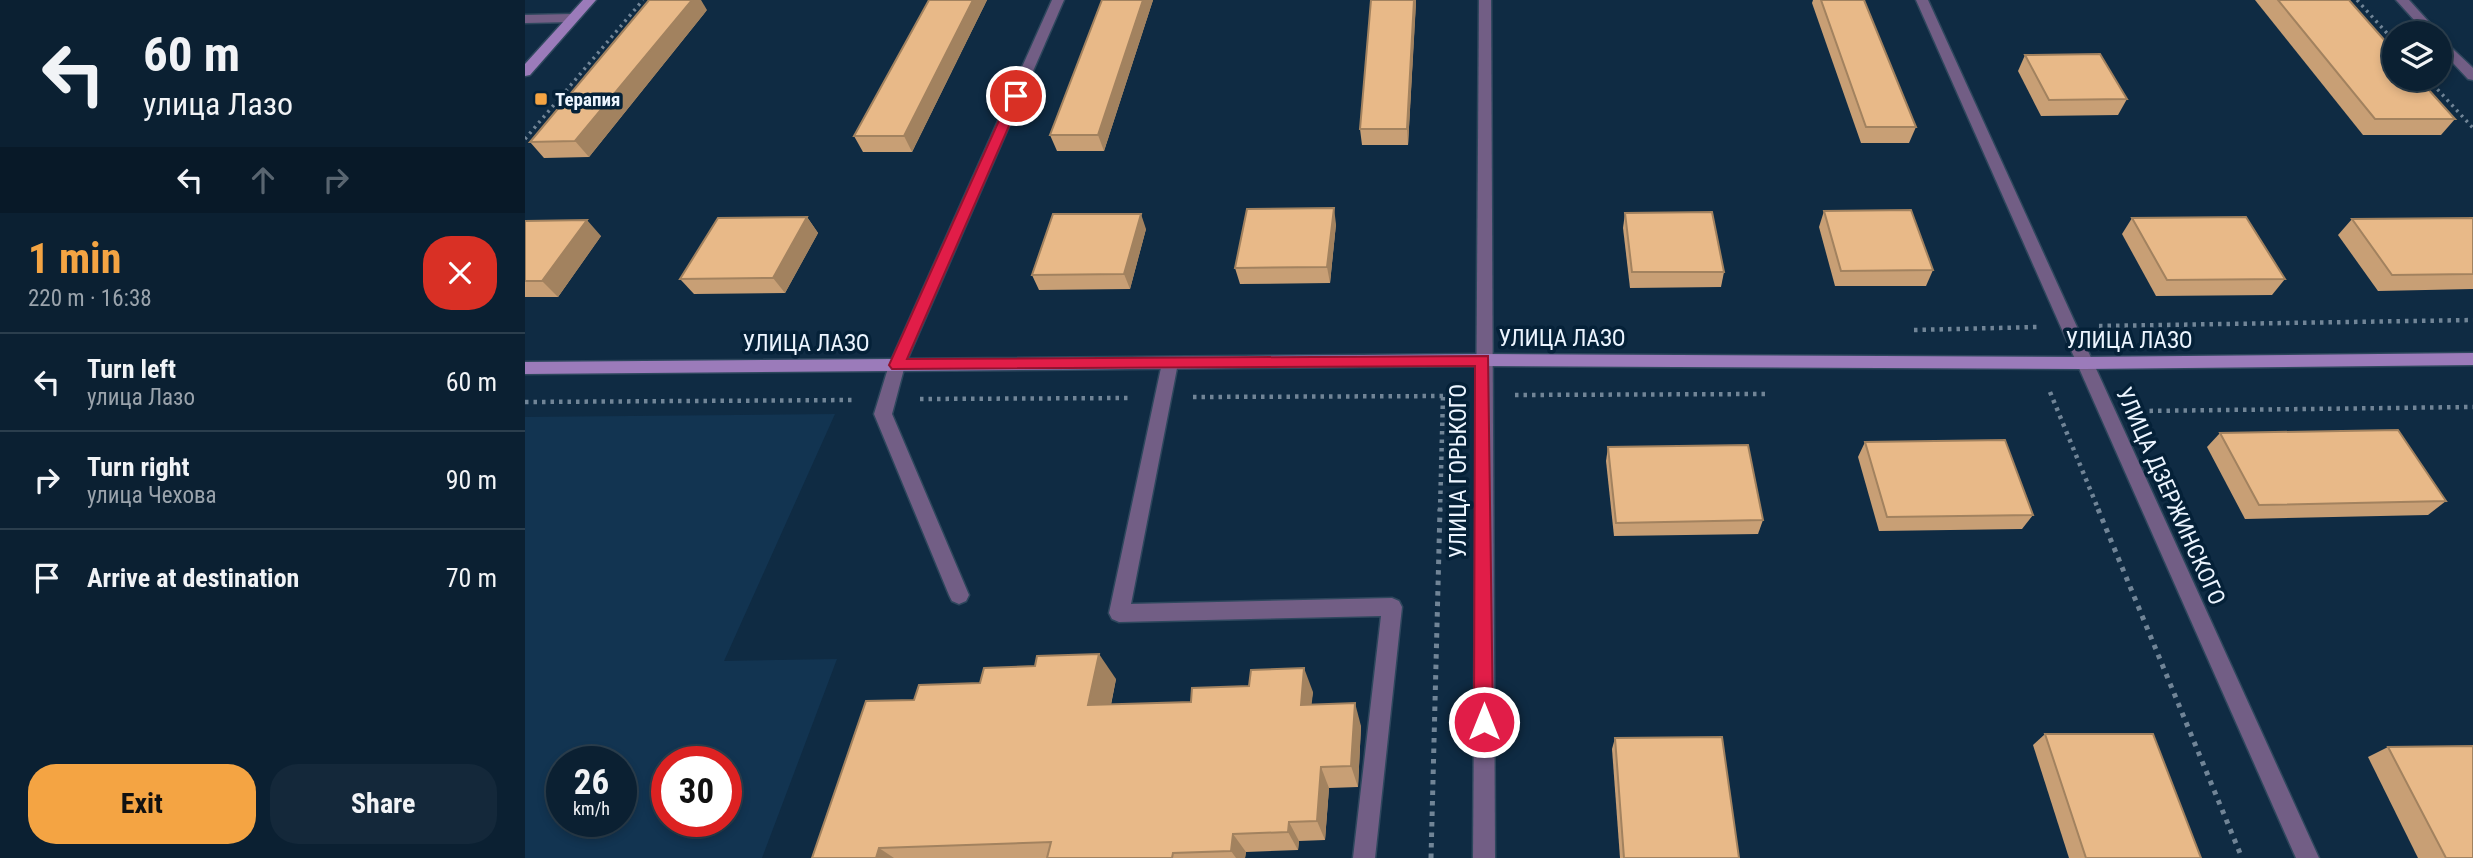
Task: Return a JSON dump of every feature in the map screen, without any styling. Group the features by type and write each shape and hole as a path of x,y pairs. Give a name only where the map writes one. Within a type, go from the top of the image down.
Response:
{"street":[{"path":"525,72 590,0"},
{"path":"959,595 883,414 897,365 1059,0"},
{"name":"УЛИЦА ГОРЬКОГО","path":"1484,858 1485,0"},
{"name":"УЛИЦА ДЗЕРЖИНСКОГО","path":"1922,0 2308,858"},
{"path":"2402,0 2422,21"},
{"path":"525,19 573,18"},
{"path":"2452,54 2473,76"},
{"name":"УЛИЦА ЛАЗО","path":"525,368 1483,360 2084,363 2473,359"},
{"path":"1170,363 1119,613 1392,607 1364,858"}],"path":[{"path":"525,139 643,0"},
{"path":"2357,0 2382,28"},
{"path":"2439,91 2473,128"},
{"path":"2050,392 2242,858"},
{"path":"1431,858 1443,396"}],"shaded area":[{"path":"835,414 724,661 837,659 762,858 525,858 525,417"}],"building":[{"path":"649,0 692,0 575,141 530,142"},
{"path":"929,0 973,0 904,136 854,136"},
{"path":"1102,0 1143,0 1098,135 1050,135"},
{"path":"1371,0 1414,0 1407,129 1360,129"},
{"path":"1821,0 1864,0 1916,127 1866,127"},
{"path":"2278,0 2349,0 2382,37 2382,91 2430,91 2455,119 2375,119"},
{"path":"2100,54 2127,99 2049,100 2025,55"},
{"path":"1334,208 1327,267 1235,268 1247,209"},
{"path":"1911,210 1933,270 1841,271 1824,211"},
{"path":"1712,212 1724,272 1632,272 1625,213"},
{"path":"1053,214 1141,214 1124,274 1032,275"},
{"path":"807,217 773,278 680,279 718,218"},
{"path":"2246,217 2285,279 2167,280 2132,218"},
{"path":"2473,218 2473,274 2392,275 2352,219"},
{"path":"587,220 542,281 525,281 525,221"},
{"path":"2398,430 2446,501 2259,505 2220,433"},
{"path":"2005,440 2033,515 1887,517 1865,442"},
{"path":"1748,445 1763,520 1616,523 1608,447"},
{"path":"1099,654 1088,705 1191,702 1192,688 1249,686 1251,670 1304,668 1301,705 1355,703 1351,766 1321,767 1317,821 1289,822 1288,832 1233,834 1231,851 1173,853 1172,858 1047,858 1051,842 879,848 876,858 812,858 866,701 914,700 919,685 980,683 984,668 1035,666 1037,656"},
{"path":"2045,734 2153,734 2201,858 2086,858"},
{"path":"1722,737 1739,858 1624,858 1615,738"},
{"path":"2473,746 2473,858 2446,858 2388,747"}],"place":[{"name":"Терапия","path":"541,99"}],"route":[{"path":"1016,96 897,365 1483,360 1484,722"}]}
